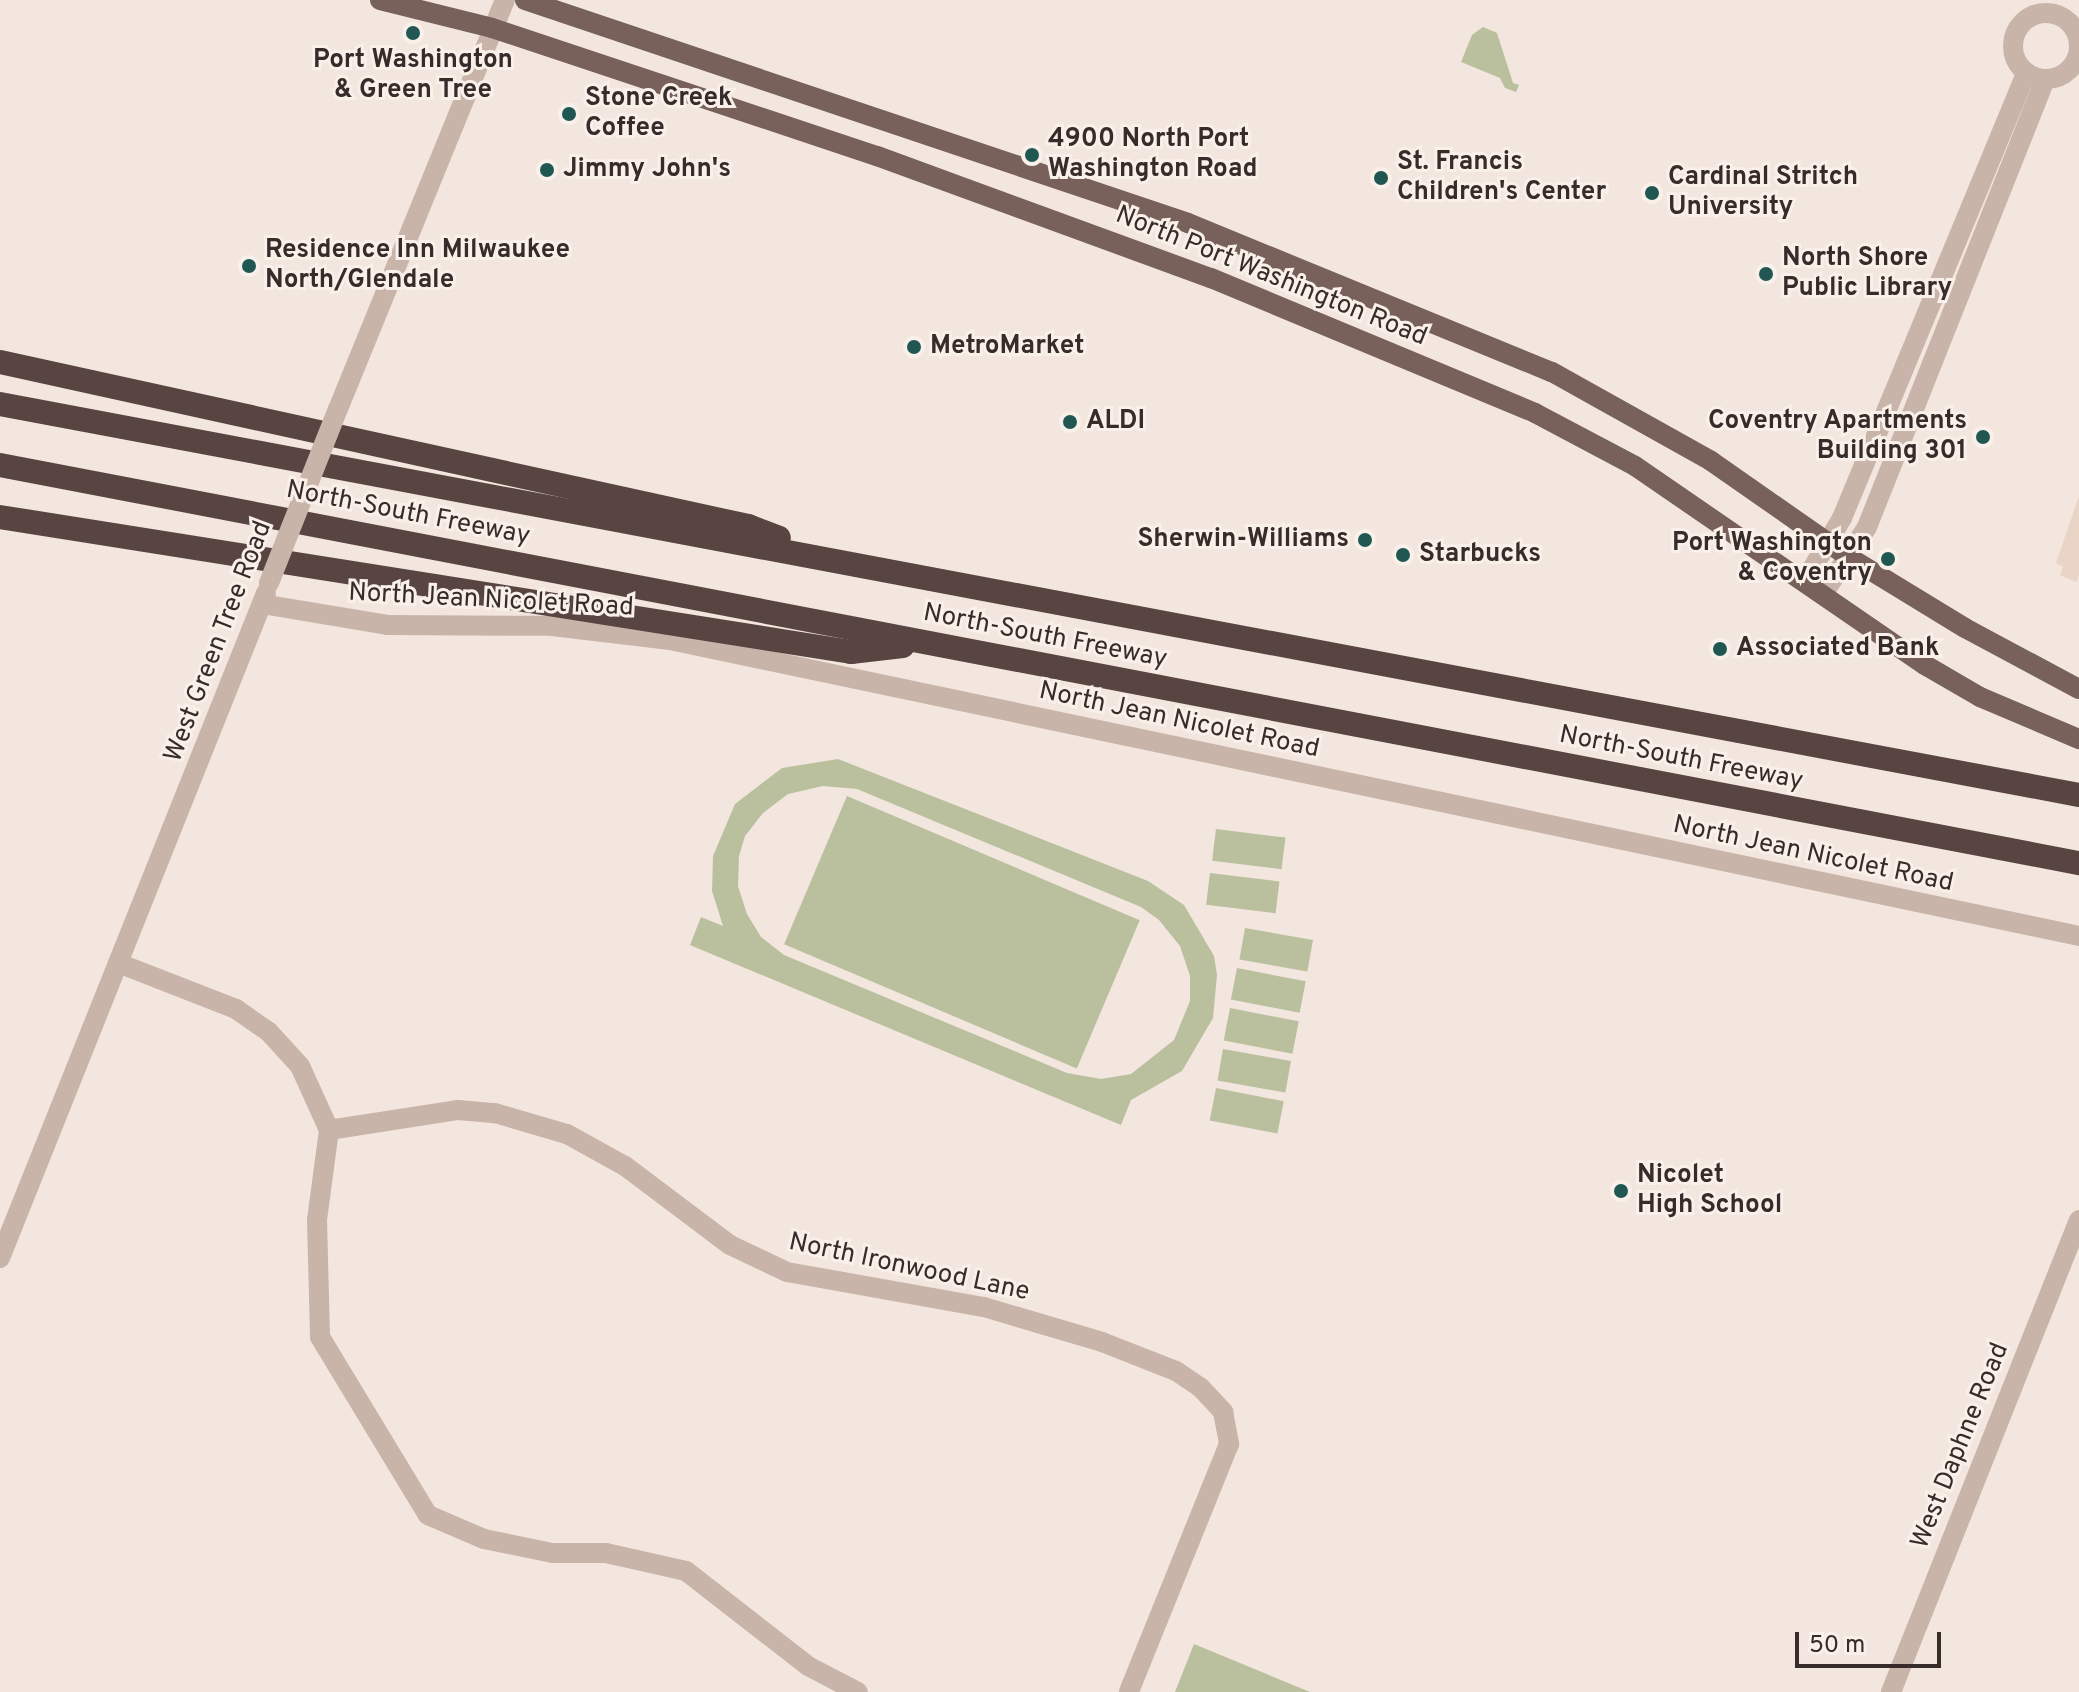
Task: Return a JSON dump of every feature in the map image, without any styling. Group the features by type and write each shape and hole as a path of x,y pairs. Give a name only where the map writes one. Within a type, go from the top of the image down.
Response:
{"highway":[{"path":"0,362 748,526 845,562"},
{"name":"North-South Freeway","path":"0,404 2079,795"},
{"name":"North-South Freeway","path":"0,465 2079,863"},
{"path":"0,517 851,652 926,643"}],"main road":[{"name":"North Port Washington Road","path":"380,0 492,28 711,97 1172,263 1476,388 1635,466 1966,689 2079,739"},
{"name":"North Port Washington Road","path":"525,0 1188,223 1552,372 1697,452 1847,556 2033,668 2079,689"}],"street":[{"name":"West Green Tree Road","path":"0,1258 338,409 505,0"},
{"path":"1805,581 1842,518 2036,76 1867,527 1823,594"},
{"name":"North Jean Nicolet Road","path":"262,604 387,625 569,627 670,640 2079,936"},
{"path":"118,963 236,1009 268,1031 300,1066 329,1130 317,1220 320,1337 428,1515 484,1539 553,1553 621,1555 686,1571 808,1666 858,1692"},
{"name":"North Ironwood Lane","path":"329,1130 458,1110 495,1113 567,1134 625,1166 730,1245 787,1272 984,1307 1102,1342 1176,1371 1223,1412 1229,1444 1129,1692"},
{"name":"West Daphne Road","path":"1891,1692 2079,1220"}],"green space":[{"path":"1483,27 1497,33 1513,83 1519,85 1516,92 1505,88 1500,78 1461,62 1472,35"},
{"path":"838,759 1148,881 1184,905 1214,956 1217,975 1213,1018 1182,1071 1131,1100 1121,1125 690,945 701,917 723,926 712,891 713,856 735,804 782,768","holes":["823,786 857,789 1141,907 1159,920 1180,946 1190,976 1190,1001 1174,1040 1131,1074 1101,1079 1067,1073 784,955 761,937 747,914 738,886 739,856 745,836 763,813 788,794"]},
{"path":"847,796 1140,920 1077,1068 784,944"},
{"path":"1216,829 1285,838 1282,869 1212,861"},
{"path":"1210,873 1279,882 1276,913 1206,905"},
{"path":"1245,928 1313,940 1307,971 1239,960"},
{"path":"1237,968 1306,981 1300,1013 1231,999"},
{"path":"1230,1008 1299,1021 1292,1054 1224,1040"},
{"path":"1223,1049 1291,1061 1285,1092 1217,1081"},
{"path":"1216,1088 1284,1101 1277,1134 1210,1120"},
{"path":"1194,1644 1310,1692 1175,1692"}],"shaded area":[{"path":"2079,496 2079,575 2076,582 2060,575 2063,567 2056,563"}],"place":[{"name":"Port Washington & Green Tree","path":"413,33"},
{"name":"Stone Creek Coffee","path":"569,114"},
{"name":"4900 North Port Washington Road","path":"1032,155"},
{"name":"Jimmy John's","path":"547,170"},
{"name":"St. Francis Children's Center","path":"1381,178"},
{"name":"Cardinal Stritch University","path":"1652,193"},
{"name":"Residence Inn Milwaukee North/Glendale","path":"249,266"},
{"name":"North Shore Public Library","path":"1766,274"},
{"name":"MetroMarket","path":"914,347"},
{"name":"ALDI","path":"1070,422"},
{"name":"Coventry Apartments Building 301","path":"1983,437"},
{"name":"Sherwin-Williams","path":"1365,540"},
{"name":"Starbucks","path":"1403,555"},
{"name":"Port Washington & Coventry","path":"1888,559"},
{"name":"Associated Bank","path":"1720,649"},
{"name":"Nicolet High School","path":"1621,1191"}]}
